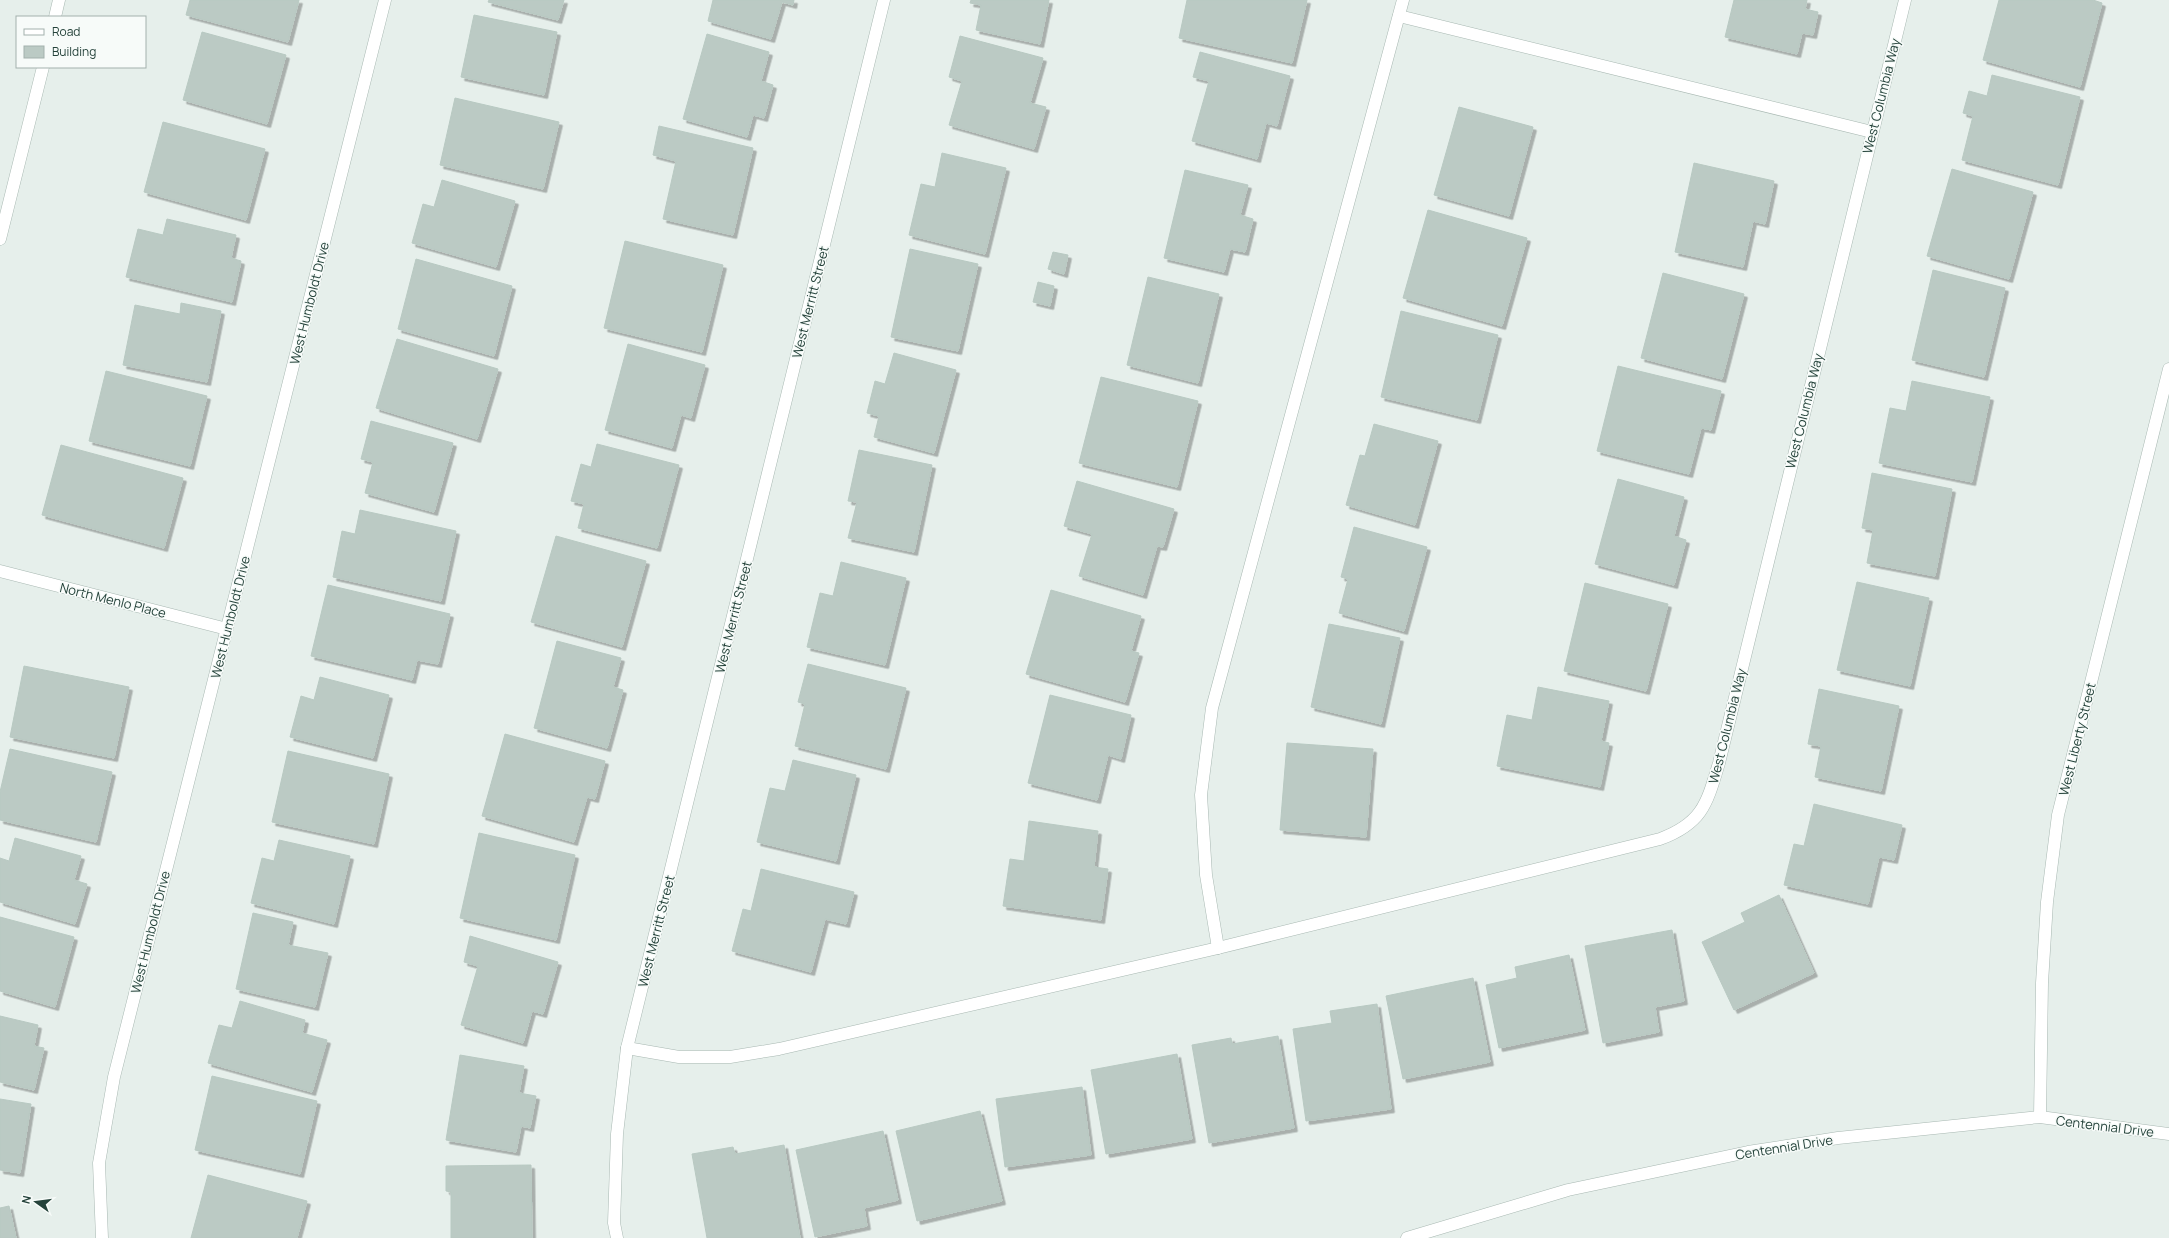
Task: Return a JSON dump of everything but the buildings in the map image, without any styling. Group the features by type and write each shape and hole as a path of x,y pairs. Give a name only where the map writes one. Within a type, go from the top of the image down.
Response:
{"street":[{"path":"55,16 59,0"},
{"name":"West Humboldt Drive","path":"102,1238 99,1163 114,1077 385,0"},
{"name":"West Merritt Street","path":"617,1238 614,1223 617,1134 627,1048 884,0"},
{"path":"627,1048 679,1057 730,1057 779,1049 1218,948 1206,875 1201,795 1212,708 1403,0"},
{"name":"West Columbia Way","path":"1218,948 1660,838 1679,831 1695,819 1708,799 1719,763 1905,0"},
{"path":"1399,16 1872,132"},
{"path":"0,239 43,68"},
{"name":"West Liberty Street","path":"2040,1117 2042,983 2047,902 2058,815 2169,369"},
{"name":"North Menlo Place","path":"0,571 227,629"},
{"name":"Centennial Drive","path":"1407,1238 1568,1190 1748,1152 1838,1138 2040,1117 2169,1134"}]}
